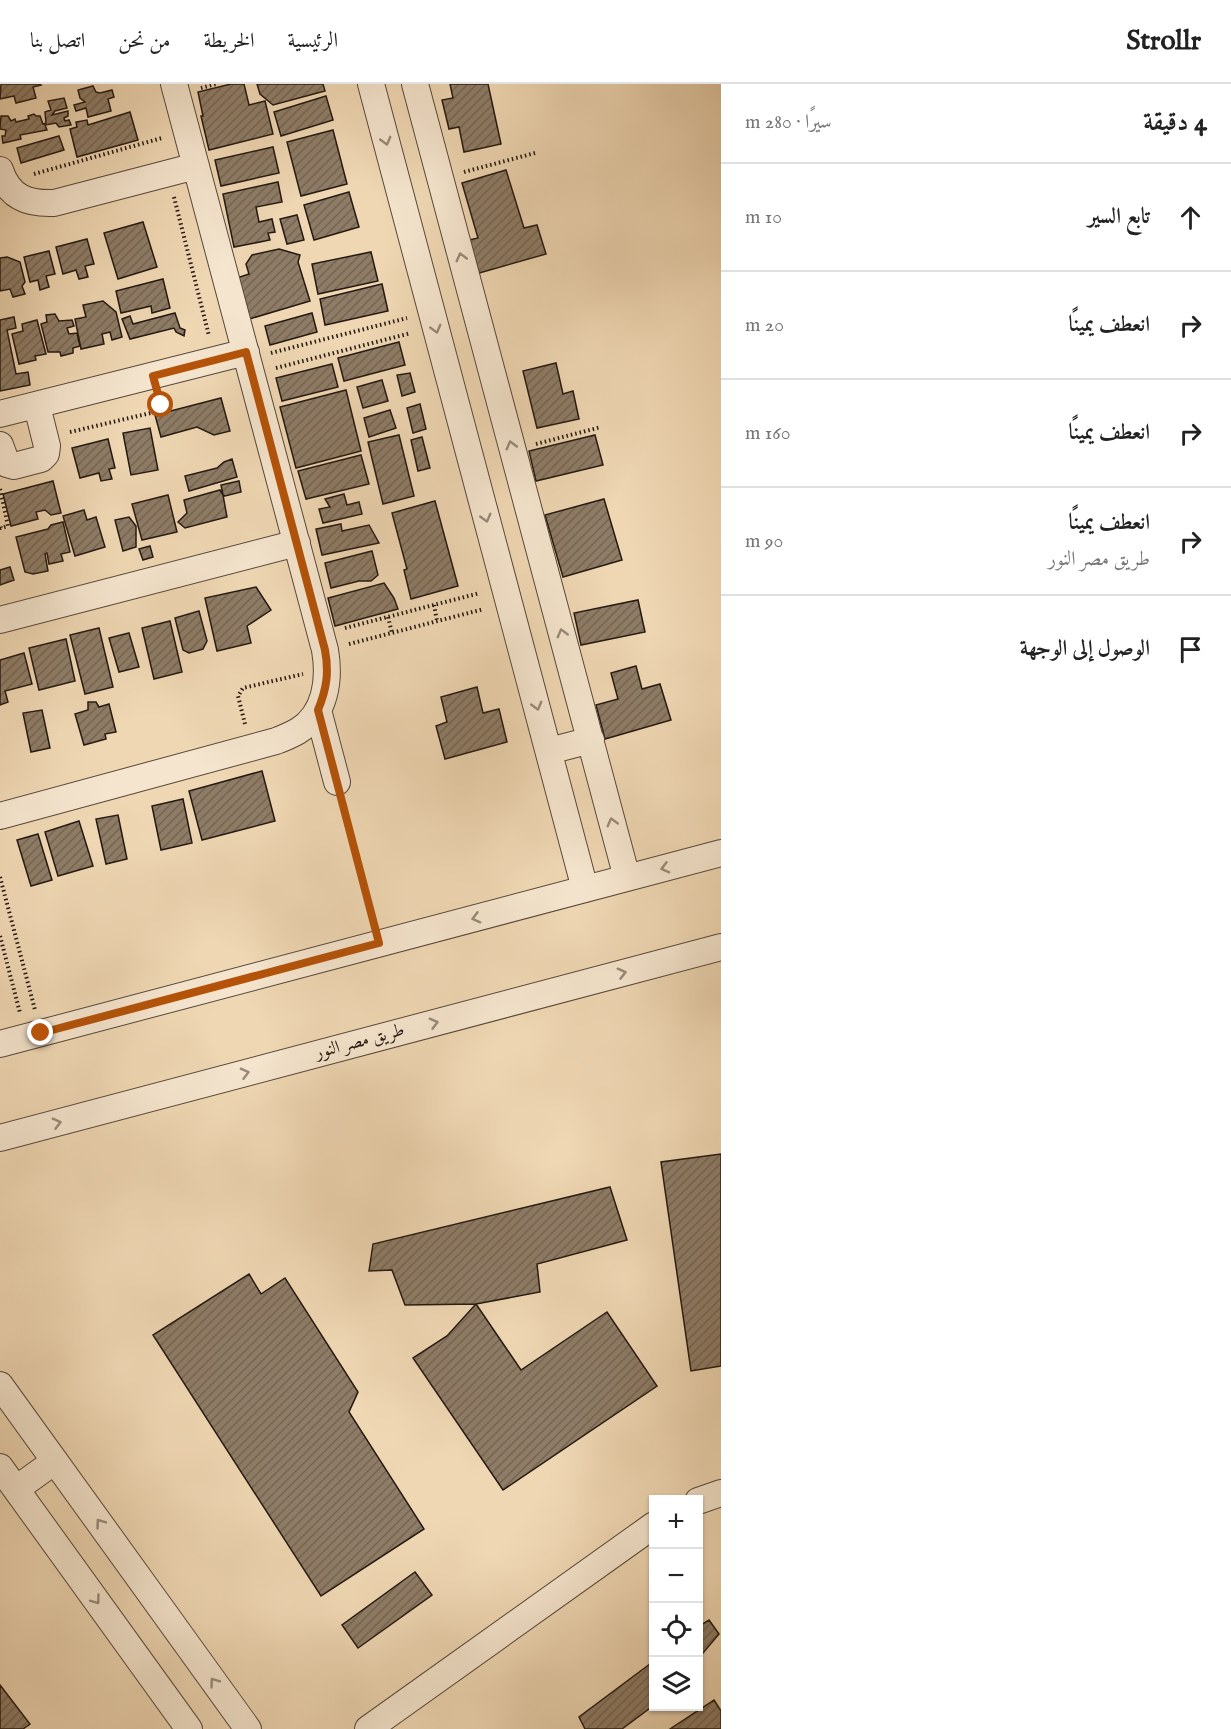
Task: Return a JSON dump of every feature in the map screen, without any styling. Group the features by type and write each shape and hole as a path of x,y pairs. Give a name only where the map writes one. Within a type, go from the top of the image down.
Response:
{"street":[{"path":"0,816 276,741 300,730 318,710 327,688 325,651 174,84"},
{"path":"371,84 585,889"},
{"path":"415,84 627,878"},
{"path":"1,178 18,196 35,204 54,203 196,166"},
{"path":"0,414 215,360 248,362"},
{"path":"0,445 7,464 14,466 41,459 46,454 47,446 37,406"},
{"path":"0,620 297,543"},
{"path":"318,710 337,782"},
{"path":"549,751 591,740"},
{"path":"0,1044 721,853"},
{"name":"طريق مصر النور","path":"0,1138 721,947"},
{"path":"0,1385 248,1729"},
{"path":"16,1489 55,1461"},
{"path":"0,1467 189,1729"},
{"path":"703,1500 721,1493"},
{"path":"368,1729 649,1529"}],"path":[{"path":"1,178 187,132"},
{"path":"440,178 535,153"},
{"path":"168,173 215,360"},
{"path":"248,362 433,319"},
{"path":"248,362 433,319"},
{"path":"60,434 159,410 161,405 153,376"},
{"path":"512,450 601,427"},
{"path":"0,489 8,526 1,528 0,525"},
{"path":"251,748 238,696 239,692 249,686 325,651 388,617 434,605 506,595"},
{"path":"325,651 437,621 506,595"},
{"path":"434,605 437,621"},
{"path":"388,617 392,633"},
{"path":"337,782 379,943"},
{"path":"0,877 34,1035"},
{"path":"0,936 34,1035"}],"building":[{"path":"1,84 41,85 33,87 36,98 16,103 14,96 0,99"},
{"path":"231,84 244,84 249,105 265,101 273,134 209,150 198,92"},
{"path":"257,84 323,84 325,91 273,105 260,94"},
{"path":"450,84 488,84 501,144 464,152 459,127 449,129 442,100 453,98"},
{"path":"93,86 96,92 100,93 112,90 114,97 108,99 111,111 88,117 86,108 76,111 74,105 85,102 80,98 78,90"},
{"path":"326,96 333,120 281,136 274,112"},
{"path":"64,98 67,108 55,111 52,115 68,111 68,116 64,118 65,121 69,120 71,125 59,127 56,123 45,125 47,130 20,135 21,139 3,143 2,136 5,136 6,130 0,129 1,116 8,116 11,121 15,119 16,122 29,119 28,116 34,114 40,116 43,124 46,123 45,112 51,110 48,101"},
{"path":"130,112 138,140 77,157 70,129 77,127 76,122 87,120 88,125"},
{"path":"333,130 347,184 301,196 287,142"},
{"path":"59,136 64,150 21,163 17,148"},
{"path":"273,147 279,173 221,186 215,160"},
{"path":"506,170 524,228 537,225 546,254 479,273 469,240 478,238 462,183"},
{"path":"278,182 282,202 256,207 259,222 272,219 275,232 268,233 270,240 234,247 223,194"},
{"path":"349,192 359,227 314,240 304,205"},
{"path":"297,215 304,240 287,244 280,219"},
{"path":"143,222 157,267 118,279 104,233"},
{"path":"87,239 94,264 85,266 88,277 79,279 76,270 63,274 56,247"},
{"path":"279,249 300,255 298,262 310,301 246,320 234,279 249,274 246,264 252,255"},
{"path":"49,251 55,274 46,276 49,287 40,290 38,280 30,282 24,257"},
{"path":"371,252 378,281 318,294 312,264"},
{"path":"7,257 20,262 25,282 22,286 25,294 13,297 10,289 0,291 0,258"},
{"path":"163,279 170,308 152,313 151,306 121,313 116,291"},
{"path":"382,284 388,311 325,325 320,299"},
{"path":"103,301 116,312 122,337 112,340 110,332 102,334 104,344 81,349 75,319 86,317 83,305"},
{"path":"175,313 180,328 185,330 184,336 176,332 174,328 130,339 122,319 130,316 133,324"},
{"path":"312,313 317,332 270,345 265,326"},
{"path":"55,314 59,321 72,320 74,326 67,328 69,334 77,333 80,346 73,348 73,353 61,356 60,352 48,352 41,324 47,322 46,315"},
{"path":"14,317 16,328 7,330 16,374 28,372 30,385 0,391 0,320"},
{"path":"37,320 46,354 35,356 36,360 19,364 12,334 23,331 22,324"},
{"path":"399,342 405,365 344,381 338,358"},
{"path":"556,363 563,394 573,391 579,419 537,428 523,371"},
{"path":"332,364 338,387 282,401 276,378"},
{"path":"410,373 415,392 402,396 397,375"},
{"path":"382,380 388,401 363,408 357,387"},
{"path":"346,390 361,451 296,468 280,407"},
{"path":"221,398 230,431 214,435 197,427 161,437 155,415"},
{"path":"420,404 426,429 413,433 407,408"},
{"path":"390,410 396,428 369,437 364,418"},
{"path":"150,428 158,470 131,475 123,433"},
{"path":"399,435 414,496 383,504 368,442"},
{"path":"595,435 603,465 536,481 529,451"},
{"path":"422,437 430,468 418,471 411,440"},
{"path":"108,439 115,468 109,469 112,479 101,481 99,473 80,478 72,448"},
{"path":"361,455 369,484 306,499 298,471"},
{"path":"232,459 237,477 189,491 185,476 217,468"},
{"path":"53,481 61,513 51,515 45,510 36,512 38,519 11,526 3,494"},
{"path":"239,481 241,492 223,495 221,485"},
{"path":"220,490 227,517 185,528 178,522 187,513 184,500"},
{"path":"344,494 347,505 359,502 362,514 323,523 319,509 330,507 325,499"},
{"path":"168,495 177,532 142,540 132,504"},
{"path":"604,499 622,560 563,577 545,515"},
{"path":"435,501 458,586 411,599 404,570 407,569 392,513"},
{"path":"84,510 87,520 96,517 105,547 75,556 63,516"},
{"path":"129,517 136,526 136,547 123,551 115,520"},
{"path":"63,522 70,552 61,554 63,561 49,564 47,553 45,554 48,571 33,574 25,572 16,537 48,529 51,525"},
{"path":"341,524 342,531 369,525 379,543 322,555 316,529"},
{"path":"150,546 153,557 143,560 139,549"},
{"path":"372,551 378,575 371,581 359,581 331,588 325,563"},
{"path":"10,567 14,580 0,585 0,570"},
{"path":"384,583 398,609 335,626 328,598"},
{"path":"256,587 271,610 247,626 251,643 217,651 205,598"},
{"path":"638,600 645,632 581,645 574,613"},
{"path":"199,611 207,641 203,649 189,653 183,650 175,618"},
{"path":"170,621 182,672 154,679 142,628"},
{"path":"99,628 113,687 85,694 70,635"},
{"path":"129,633 139,667 119,672 109,638"},
{"path":"66,639 75,681 39,690 29,648"},
{"path":"24,653 32,684 5,691 8,702 0,705 0,660"},
{"path":"636,666 642,689 660,684 671,720 605,739 596,705 618,699 611,673"},
{"path":"477,687 483,713 499,709 507,742 445,759 436,726 447,722 441,697"},
{"path":"88,702 96,702 99,707 109,704 116,732 105,734 106,739 84,745 75,714 88,710"},
{"path":"42,710 50,748 31,752 23,713"},
{"path":"262,771 275,821 202,840 189,791"},
{"path":"183,799 192,843 161,850 152,806"},
{"path":"118,815 127,859 106,864 96,819"},
{"path":"79,821 93,866 58,876 45,832"},
{"path":"38,834 52,880 31,886 17,840"},
{"path":"721,1154 721,1366 691,1371 661,1162"},
{"path":"610,1187 627,1240 537,1264 540,1292 476,1304 405,1305 392,1270 369,1271 373,1244"},
{"path":"249,1274 261,1294 285,1278 358,1392 349,1412 424,1529 321,1596 153,1335"},
{"path":"476,1304 521,1370 607,1312 657,1386 503,1490 413,1358 447,1336"},
{"path":"415,1572 432,1595 358,1648 342,1625"},
{"path":"709,1620 719,1634 703,1653 703,1624"},
{"path":"649,1665 649,1709 622,1729 585,1729 579,1717"},
{"path":"0,1685 30,1724 23,1729 0,1729"},
{"path":"714,1700 721,1711 721,1729 670,1729 697,1711 703,1711 703,1707"}],"route":[{"path":"41,1033 379,943 318,710 327,688 328,669 325,650 246,352 153,376 161,405"}]}
